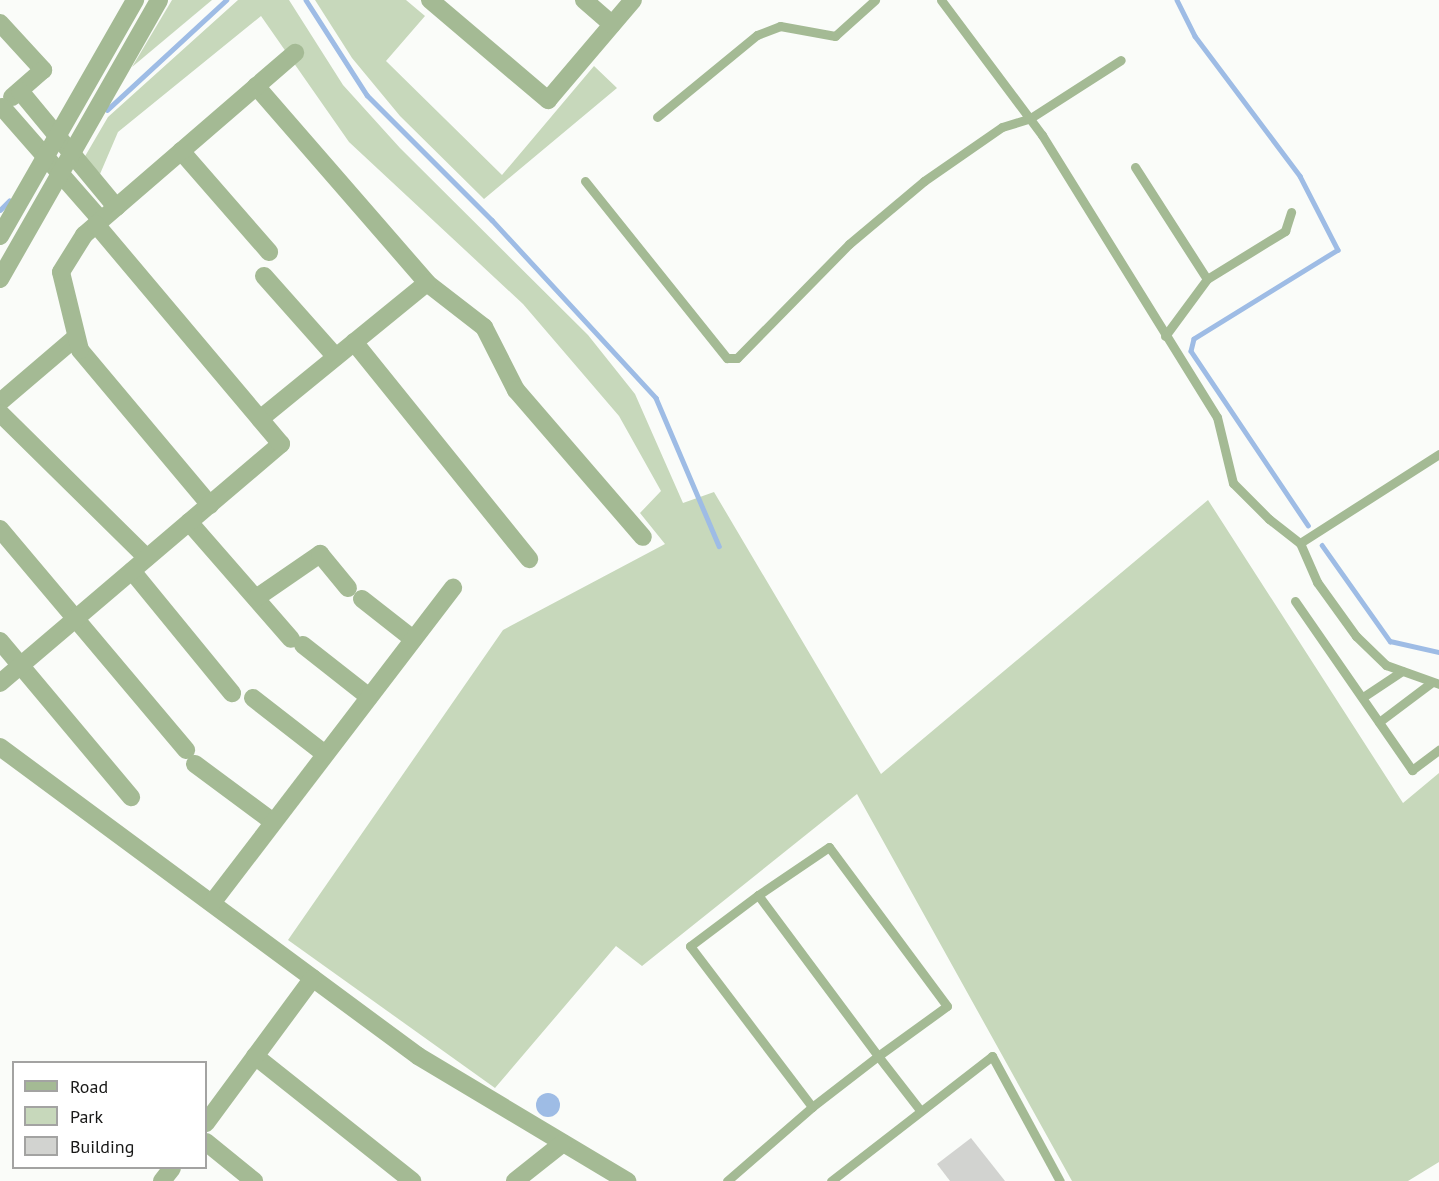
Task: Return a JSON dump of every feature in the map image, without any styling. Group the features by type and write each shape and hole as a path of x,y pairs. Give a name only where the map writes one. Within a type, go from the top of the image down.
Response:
{"street":[{"path":"0,236 135,0"},
{"path":"0,279 159,0"},
{"path":"430,0 548,100 633,0"},
{"path":"584,0 612,24"},
{"path":"0,23 42,70 1,108 60,174 281,444 0,683"},
{"path":"210,505 80,350 61,272 98,222 295,52"},
{"path":"256,86 427,283 484,327 516,390 643,537"},
{"path":"20,91 116,207"},
{"path":"181,151 269,252"},
{"path":"264,276 336,357"},
{"path":"260,419 427,283"},
{"path":"0,402 76,337"},
{"path":"354,342 529,559"},
{"path":"0,413 147,558"},
{"path":"189,522 297,642 369,697"},
{"path":"0,529 190,757 273,822"},
{"path":"255,598 320,554 355,593 413,639"},
{"path":"132,571 232,693"},
{"path":"212,903 453,588"},
{"path":"0,641 131,797"},
{"path":"253,698 325,754"},
{"path":"0,747 418,1056 627,1181"},
{"path":"207,1122 313,978"},
{"path":"255,1056 412,1181"},
{"path":"207,1143 254,1181"},
{"path":"515,1181 563,1143"}],"lane":[{"path":"657,117 757,35 780,26 835,36 875,0"},
{"path":"941,0 1029,119 1217,417 1233,483 1300,543 1317,582 1356,636 1386,665 1435,684"},
{"path":"585,181 727,358 737,358 849,244 924,181 1002,127 1029,119 1121,60"},
{"path":"1136,167 1207,279"},
{"path":"1165,336 1207,279 1285,231 1291,212"},
{"path":"1300,543 1439,454"},
{"path":"1295,601 1412,771 1439,750"},
{"path":"1363,697 1402,671"},
{"path":"1379,722 1435,684"},
{"path":"727,1181 812,1107 947,1006 829,847 758,895 690,946 812,1107"},
{"path":"758,895 920,1110"},
{"path":"831,1181 992,1056 1060,1181"}],"green space":[{"path":"172,0 212,0 132,67"},
{"path":"238,0 289,0 343,85 400,148 588,335 635,394 683,503 714,492 881,774 1208,500 1403,803 1439,773 1439,1162 1408,1181 1072,1181 857,794 642,966 616,946 495,1088 288,940 503,630 665,544 640,513 661,491 619,416 523,304 349,142 261,16 118,132 100,174 84,158 108,117"},
{"path":"315,0 406,0 425,16 386,61 502,175 594,66 617,88 484,199 400,116 352,58"}],"water":[{"path":"548,1093 553,1094 559,1100 559,1110 553,1116 548,1117 543,1116 537,1110 536,1105 537,1100 543,1094"}],"building":[{"path":"971,1138 1005,1181 950,1181 937,1164"}],"waterway":[{"path":"107,110 226,0"},
{"path":"306,0 367,95 492,220 656,398 719,546"},
{"path":"1177,0 1195,36 1300,176 1338,250 1194,339 1191,351 1308,525"},
{"path":"0,210 9,201"},
{"path":"1322,545 1390,641 1439,652"}]}
